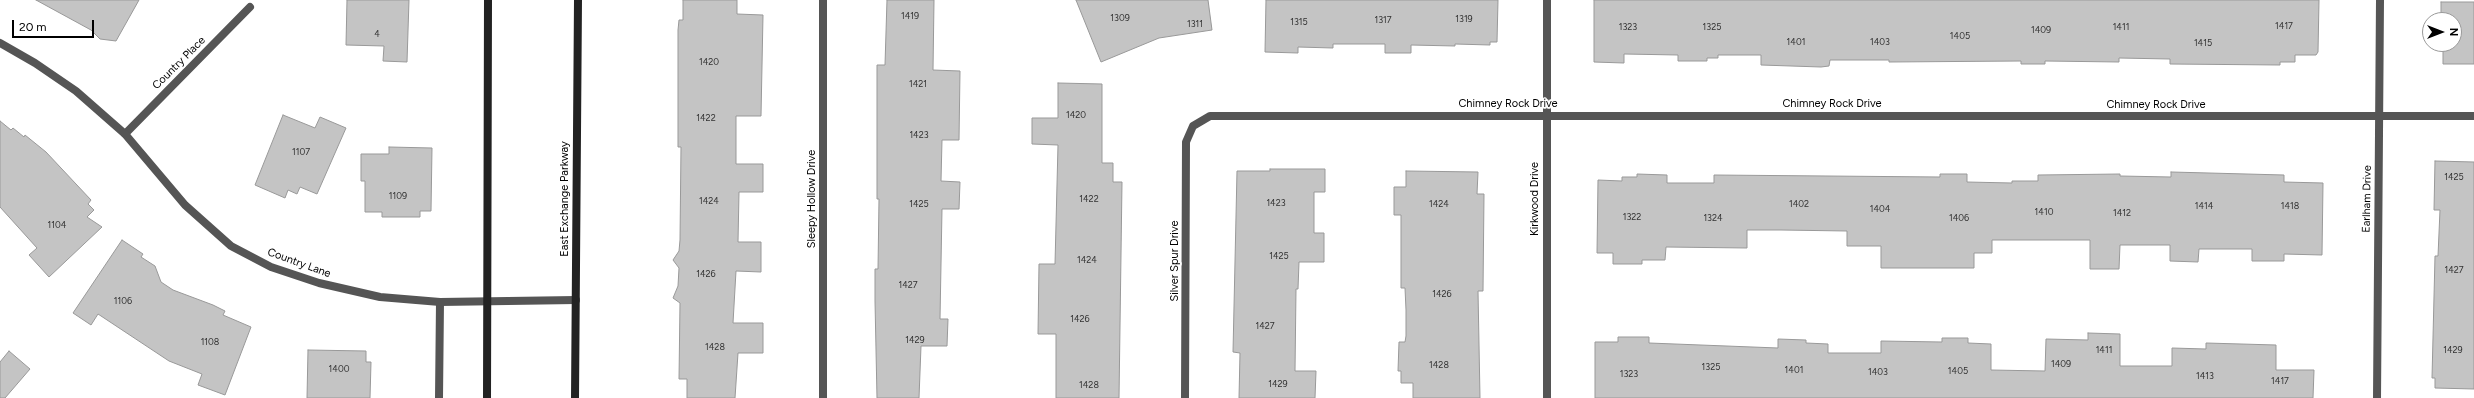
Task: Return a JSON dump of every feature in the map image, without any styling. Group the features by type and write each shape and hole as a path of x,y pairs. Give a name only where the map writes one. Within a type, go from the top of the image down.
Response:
{"main road":[{"path":"487,398 488,0"},
{"name":"East Exchange Parkway","path":"575,398 578,0"}],"street":[{"name":"Sleepy Hollow Drive","path":"823,0 823,398"},
{"name":"Kirkwood Drive","path":"1547,0 1547,398"},
{"name":"Earlham Drive","path":"2376,398 2380,0"},
{"name":"Country Place","path":"124,134 250,7"},
{"name":"Country Lane","path":"0,43 35,63 76,91 124,134 185,206 231,246 271,267 319,284 380,297 440,302 576,300"},
{"name":"Chimney Rock Drive","path":"1193,126 1201,119 1219,115 2474,116"},
{"name":"Silver Spur Drive","path":"1186,398 1186,142 1193,126"},
{"path":"439,398 440,302"}],"building":[{"path":"36,0 139,0 116,41 100,39 91,30"},
{"path":"347,0 409,0 407,62 383,61 384,46 346,45"},
{"path":"683,0 737,0 737,14 763,15 761,116 736,116 736,164 763,164 763,192 739,192 738,242 761,242 761,272 736,271 733,323 763,323 763,353 738,353 735,398 687,398 687,379 679,379 680,303 673,298 678,286 679,268 673,260 679,251 680,240 681,147 678,147 678,30 679,20 683,20"},
{"path":"887,0 934,0 933,70 960,71 959,140 942,140 941,181 960,182 959,209 942,209 940,319 948,319 947,346 921,346 919,398 877,398 875,269 878,269 879,199 877,199 877,65 885,65"},
{"path":"1076,0 1208,0 1212,30 1159,38 1101,62"},
{"path":"1266,0 1498,0 1497,42 1490,42 1490,45 1411,45 1411,53 1385,53 1385,44 1333,44 1333,48 1298,47 1298,53 1265,52"},
{"path":"1594,0 2319,0 2318,52 2316,55 2295,55 2295,62 2280,62 2280,65 2170,64 2170,59 2119,58 2119,62 2045,61 2045,64 2021,64 2021,61 1889,62 1889,60 1830,60 1829,66 1821,67 1761,65 1761,55 1718,55 1718,58 1707,58 1707,61 1678,61 1678,55 1624,54 1624,63 1594,62"},
{"path":"2441,2 2474,2 2474,64 2443,64 2443,52 2462,52 2462,12 2441,12"},
{"path":"1058,83 1102,84 1102,163 1113,163 1113,182 1122,182 1119,398 1056,398 1056,334 1038,334 1039,264 1055,264 1058,145 1032,144 1032,118 1058,118"},
{"path":"283,115 315,128 320,117 346,128 317,194 300,187 297,194 288,190 285,198 255,185"},
{"path":"0,121 11,130 13,128 24,137 25,135 46,152 91,200 88,204 94,210 87,217 102,227 49,277 29,255 37,248 0,207"},
{"path":"389,147 432,148 431,211 420,211 420,217 382,217 382,212 365,212 365,181 361,181 361,154 389,154"},
{"path":"2435,161 2474,162 2474,389 2435,388 2435,378 2432,378 2435,256 2438,256 2440,210 2434,210"},
{"path":"1270,169 1325,169 1325,192 1314,192 1314,233 1324,233 1324,262 1299,262 1298,289 1296,289 1295,371 1316,371 1315,398 1239,398 1240,353 1233,352 1237,171 1270,171"},
{"path":"1406,171 1478,172 1477,194 1484,194 1483,291 1478,291 1480,398 1413,398 1413,383 1401,383 1401,371 1398,371 1399,342 1405,342 1406,310 1405,288 1401,288 1401,215 1394,215 1394,187 1406,187"},
{"path":"2171,172 2284,175 2284,182 2323,183 2322,255 2284,254 2284,261 2252,261 2252,249 2199,249 2198,262 2170,261 2170,245 2120,245 2119,269 2090,269 2090,240 1992,240 1992,253 1974,253 1974,268 1881,268 1881,246 1847,246 1847,231 1781,230 1747,230 1747,248 1666,247 1665,260 1642,260 1642,264 1613,264 1613,253 1597,253 1598,180 1622,181 1622,177 1637,177 1637,174 1667,175 1667,183 1714,183 1714,175 1940,177 1940,174 1967,174 1967,182 2012,183 2012,181 2038,181 2038,175 2120,174 2120,176 2171,177"},
{"path":"122,240 143,254 141,257 155,266 161,282 173,290 225,311 223,315 251,327 225,395 198,385 202,374 169,361 98,314 91,325 73,313"},
{"path":"2088,333 2120,334 2120,366 2172,366 2172,348 2206,349 2206,343 2276,345 2276,370 2314,370 2313,398 1595,398 1595,342 1618,342 1618,337 1649,337 1649,343 1778,348 1778,339 1806,340 1806,343 1828,344 1828,353 1881,353 1881,341 1942,342 1942,338 1968,338 1968,343 1991,344 1991,370 2045,371 2046,339 2088,340"},
{"path":"308,350 366,351 366,362 371,362 370,398 307,398"},
{"path":"9,351 30,369 5,398 0,398 0,362"}]}
